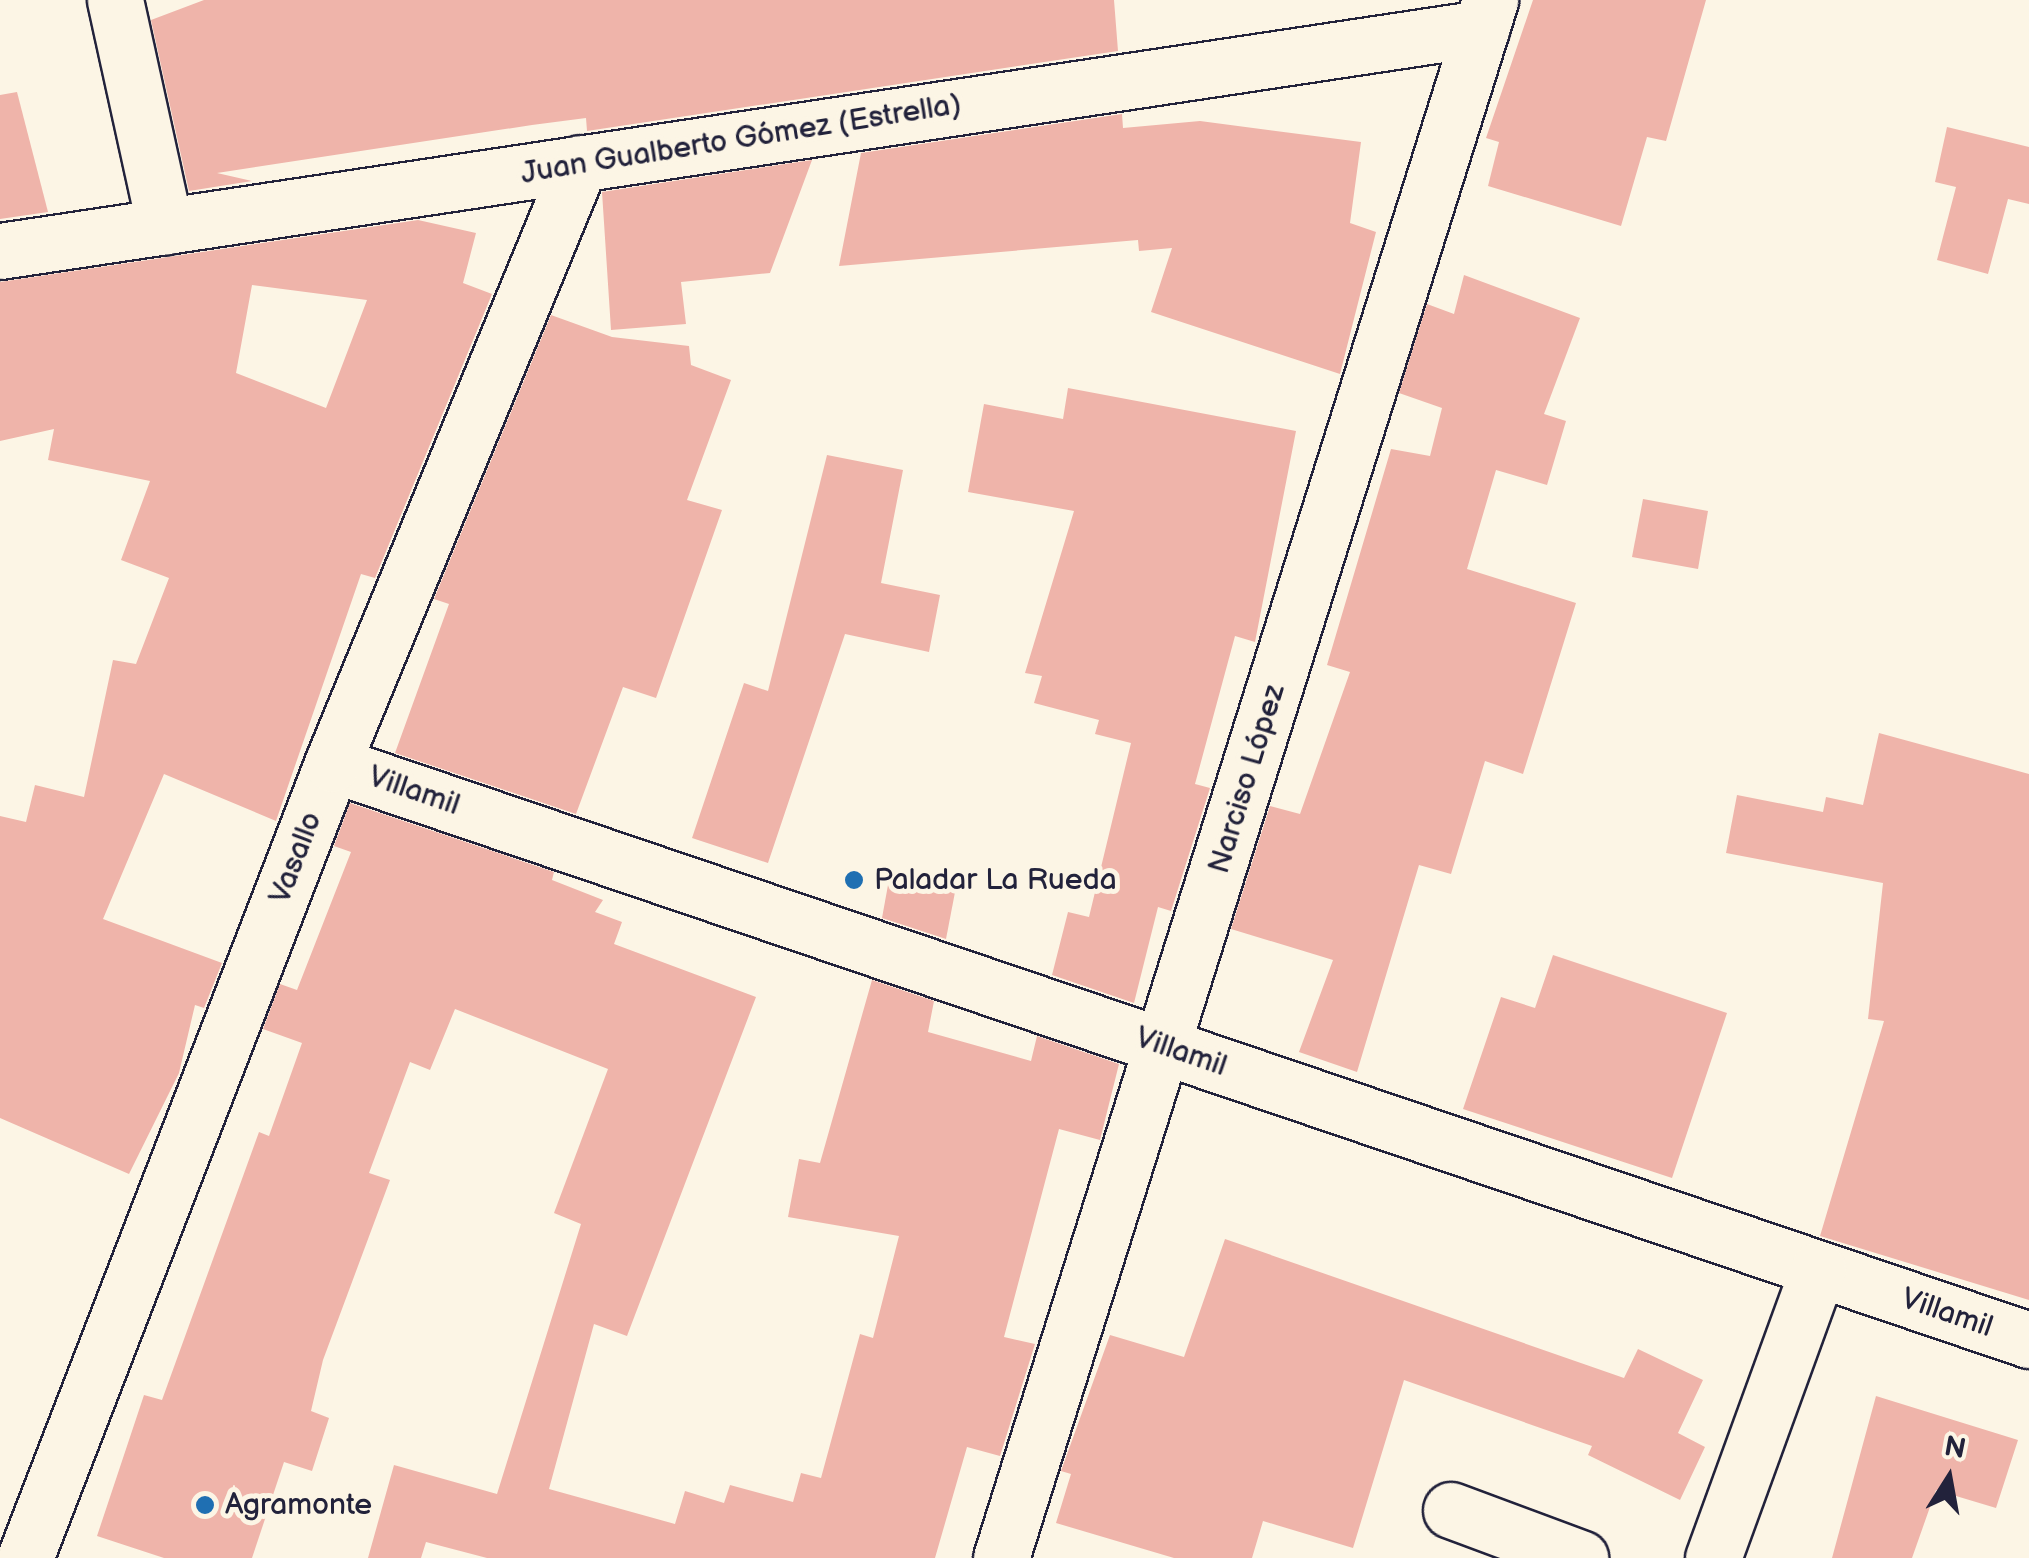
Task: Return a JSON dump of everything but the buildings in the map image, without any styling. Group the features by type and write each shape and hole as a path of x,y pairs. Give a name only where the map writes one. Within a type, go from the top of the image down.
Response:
{"street":[{"path":"116,0 165,226"},
{"name":"Juan Gualberto Gómez (Estrella)","path":"0,251 580,164 1486,14"},
{"name":"Narciso López","path":"1001,1558 1486,14"},
{"name":"Vasallo","path":"26,1558 332,764 580,164"},
{"name":"Villamil","path":"332,764 2029,1340"},
{"path":"1713,1558 1818,1269"},
{"path":"1451,1510 1580,1558"}],"place":[{"name":"Paladar La Rueda","path":"854,880"},
{"name":"Agramonte","path":"205,1505"}]}
